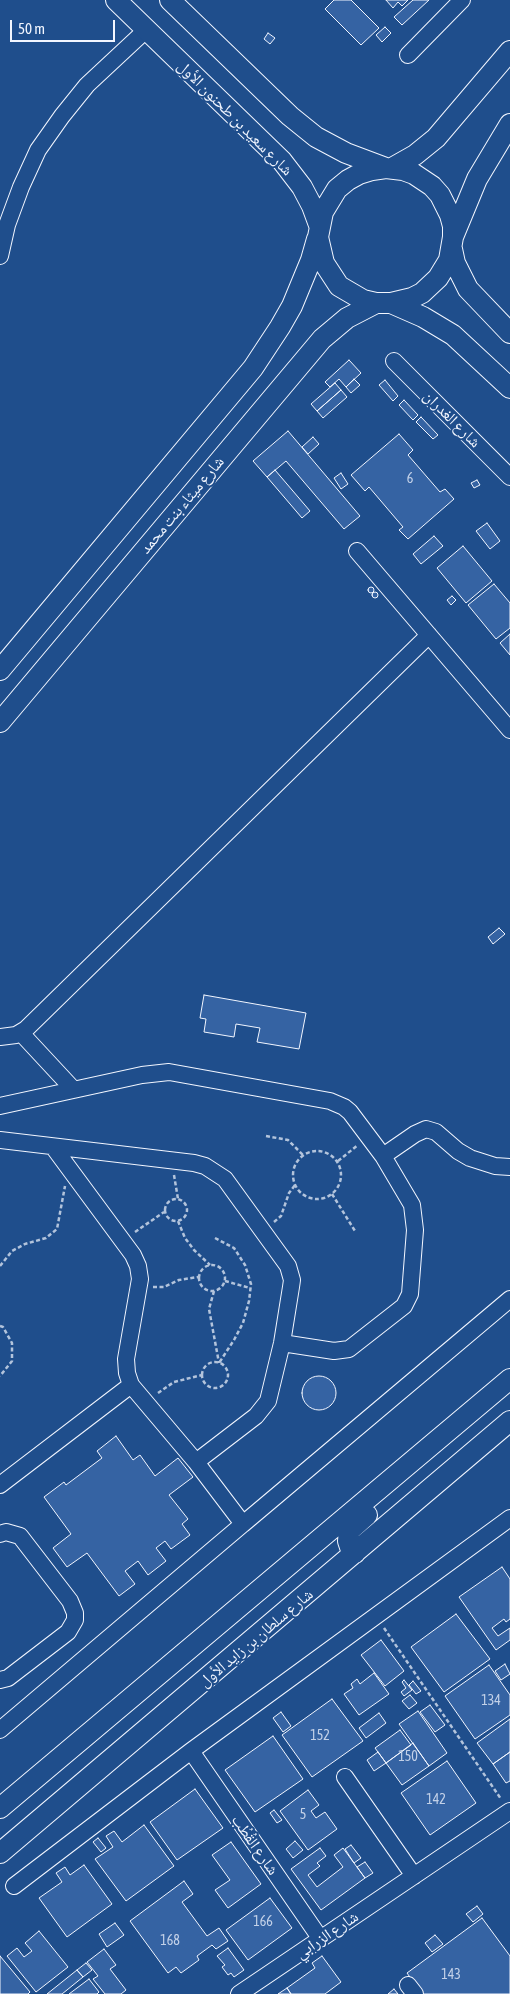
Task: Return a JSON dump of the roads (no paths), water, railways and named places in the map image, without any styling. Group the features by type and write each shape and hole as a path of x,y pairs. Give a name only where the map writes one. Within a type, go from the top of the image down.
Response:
{"main road":[{"name":"شارع سعيد بن طحنون الأول","path":"116,0 282,161 302,187 312,206 318,231"},
{"path":"170,0 302,126 332,146 389,168 414,174 432,186 446,204 450,215 455,264 468,289 510,333"},
{"path":"510,52 436,138 415,155 389,168 372,170 348,180 329,200 318,231 324,263 330,275 339,286 362,300 383,303 423,316 453,335 510,388"},
{"path":"383,303 412,298 430,286 444,269 477,179 510,124"},
{"name":"شارع ميثاء بنت محمد","path":"0,670 253,368 272,341 292,306 308,268 318,231"},
{"name":"شارع ميثاء بنت محمد","path":"0,722 322,339 347,318 383,303"},
{"path":"0,1808 510,1380"},
{"name":"شارع سلطان بن زايد الأول","path":"0,1853 506,1427"},
{"path":"356,1553 351,1550 348,1541 349,1531 402,1485 414,1472 434,1443"}],"street":[{"path":"408,54 462,0"},
{"path":"0,256 7,225 20,187 38,150 87,85 146,30"},
{"name":"شارع الغدران","path":"394,361 510,477"},
{"path":"357,551 510,730"},
{"path":"0,1037 21,1034 429,635"},
{"path":"21,1034 73,1090"},
{"path":"0,1106 156,1073 182,1073 338,1104 350,1112 383,1156 408,1198 414,1213 415,1230 410,1294 408,1300 399,1310 354,1346 344,1350 334,1351 282,1343"},
{"path":"383,1156 414,1134 426,1129 436,1132 470,1158 495,1166 510,1167"},
{"path":"0,1140 54,1148 194,1163 216,1172 225,1179 284,1260 291,1273 292,1280 282,1343 270,1395 265,1407 196,1462"},
{"path":"54,1148 133,1255 138,1266 139,1287 126,1359 126,1373 131,1386 196,1462 243,1524"},
{"path":"0,1730 510,1299"},
{"path":"0,1485 131,1386"},
{"path":"14,1886 191,1752 510,1518"},
{"path":"0,1534 6,1532 20,1536 70,1601 75,1613 72,1627 68,1632 8,1678 0,1680"},
{"name":"شارع القُطُب","path":"191,1752 320,1938"},
{"path":"345,1777 414,1876"},
{"name":"شارع الزرابي","path":"240,1994 510,1811"}]}
